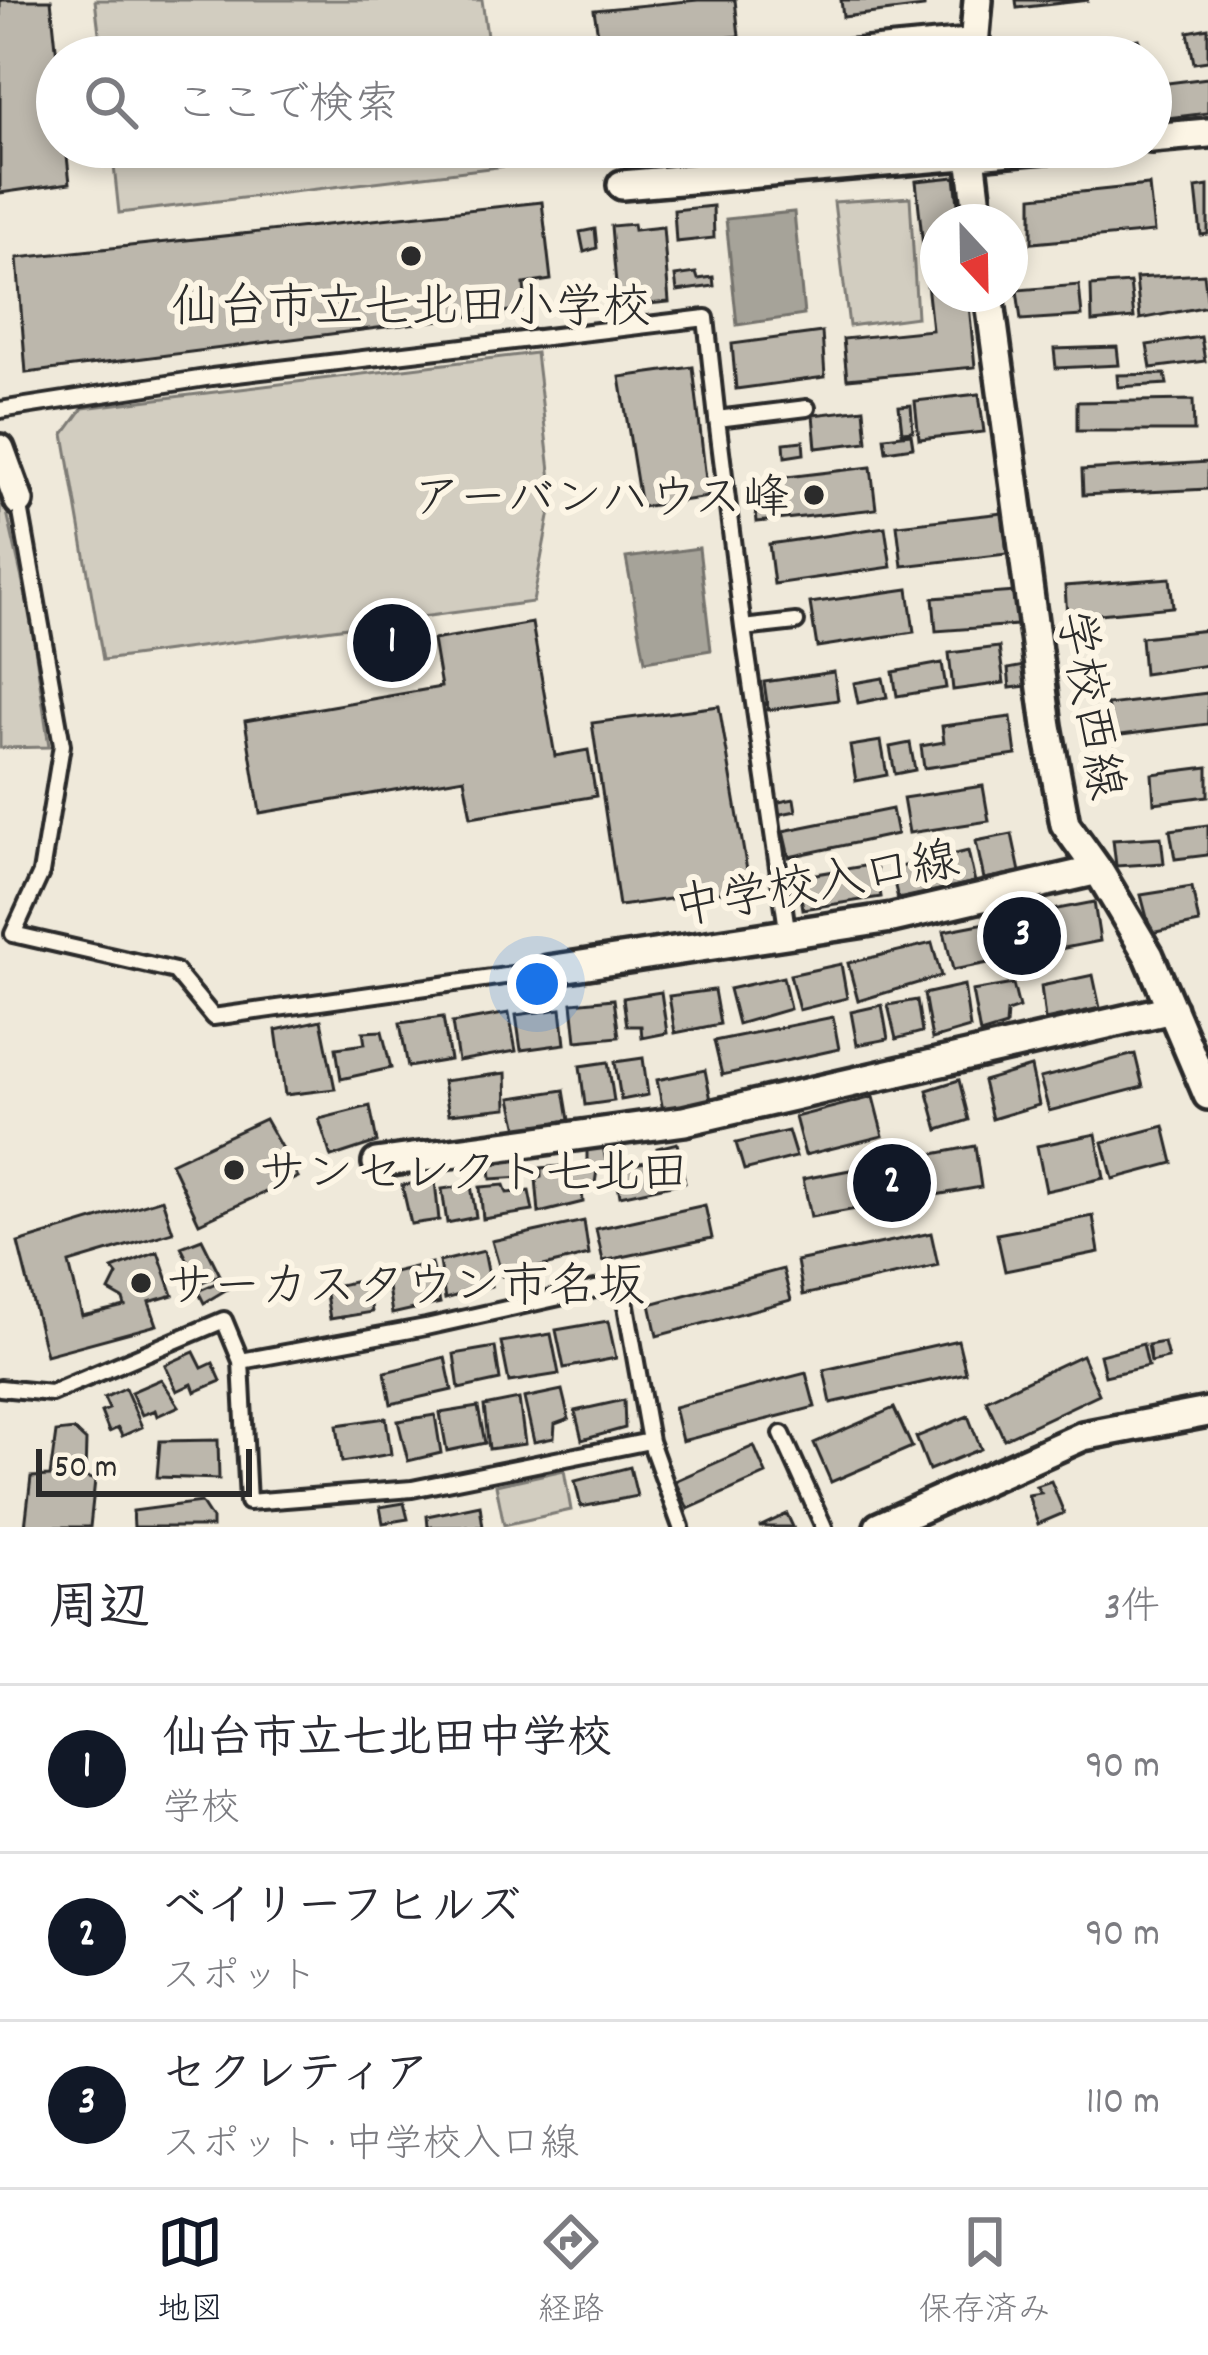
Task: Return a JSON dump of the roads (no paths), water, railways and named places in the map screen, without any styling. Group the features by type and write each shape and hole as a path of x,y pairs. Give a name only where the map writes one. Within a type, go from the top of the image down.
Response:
{"street":[{"path":"974,36 978,0"},
{"path":"1172,136 1208,133"},
{"path":"622,184 791,168"},
{"path":"972,168 977,204"},
{"name":"学校西線","path":"991,312 1046,726 1065,824 1149,956 1208,1095"},
{"path":"0,449 19,501"},
{"name":"中学校入口線","path":"548,970 892,918 1098,870"},
{"path":"376,1163 683,1121 1172,1009"},
{"path":"879,1527 1083,1436 1208,1412"}],"lane":[{"path":"0,410 212,377 706,318 743,628 788,936"},
{"path":"717,418 807,408"},
{"path":"19,501 62,745 41,873 13,934 175,971 213,1017 548,970"},
{"path":"743,628 796,622"},
{"path":"242,1360 425,1327 622,1283 650,1441 681,1527"},
{"path":"0,1388 51,1393 224,1320 242,1360 248,1502 412,1489 650,1441"},
{"path":"782,1434 824,1527"}],"place":[{"name":"仙台市立七北田小学校","path":"411,256"},
{"name":"アーバンハウス峰","path":"814,495"},
{"name":"仙台市立七北田中学校","path":"392,643"},
{"name":"セクレティア","path":"1022,936"},
{"name":"サンセレクト七北田","path":"234,1170"},
{"name":"ベイリーフヒルズ","path":"892,1183"},
{"name":"サーカスタウン市名坂","path":"141,1283"}]}
